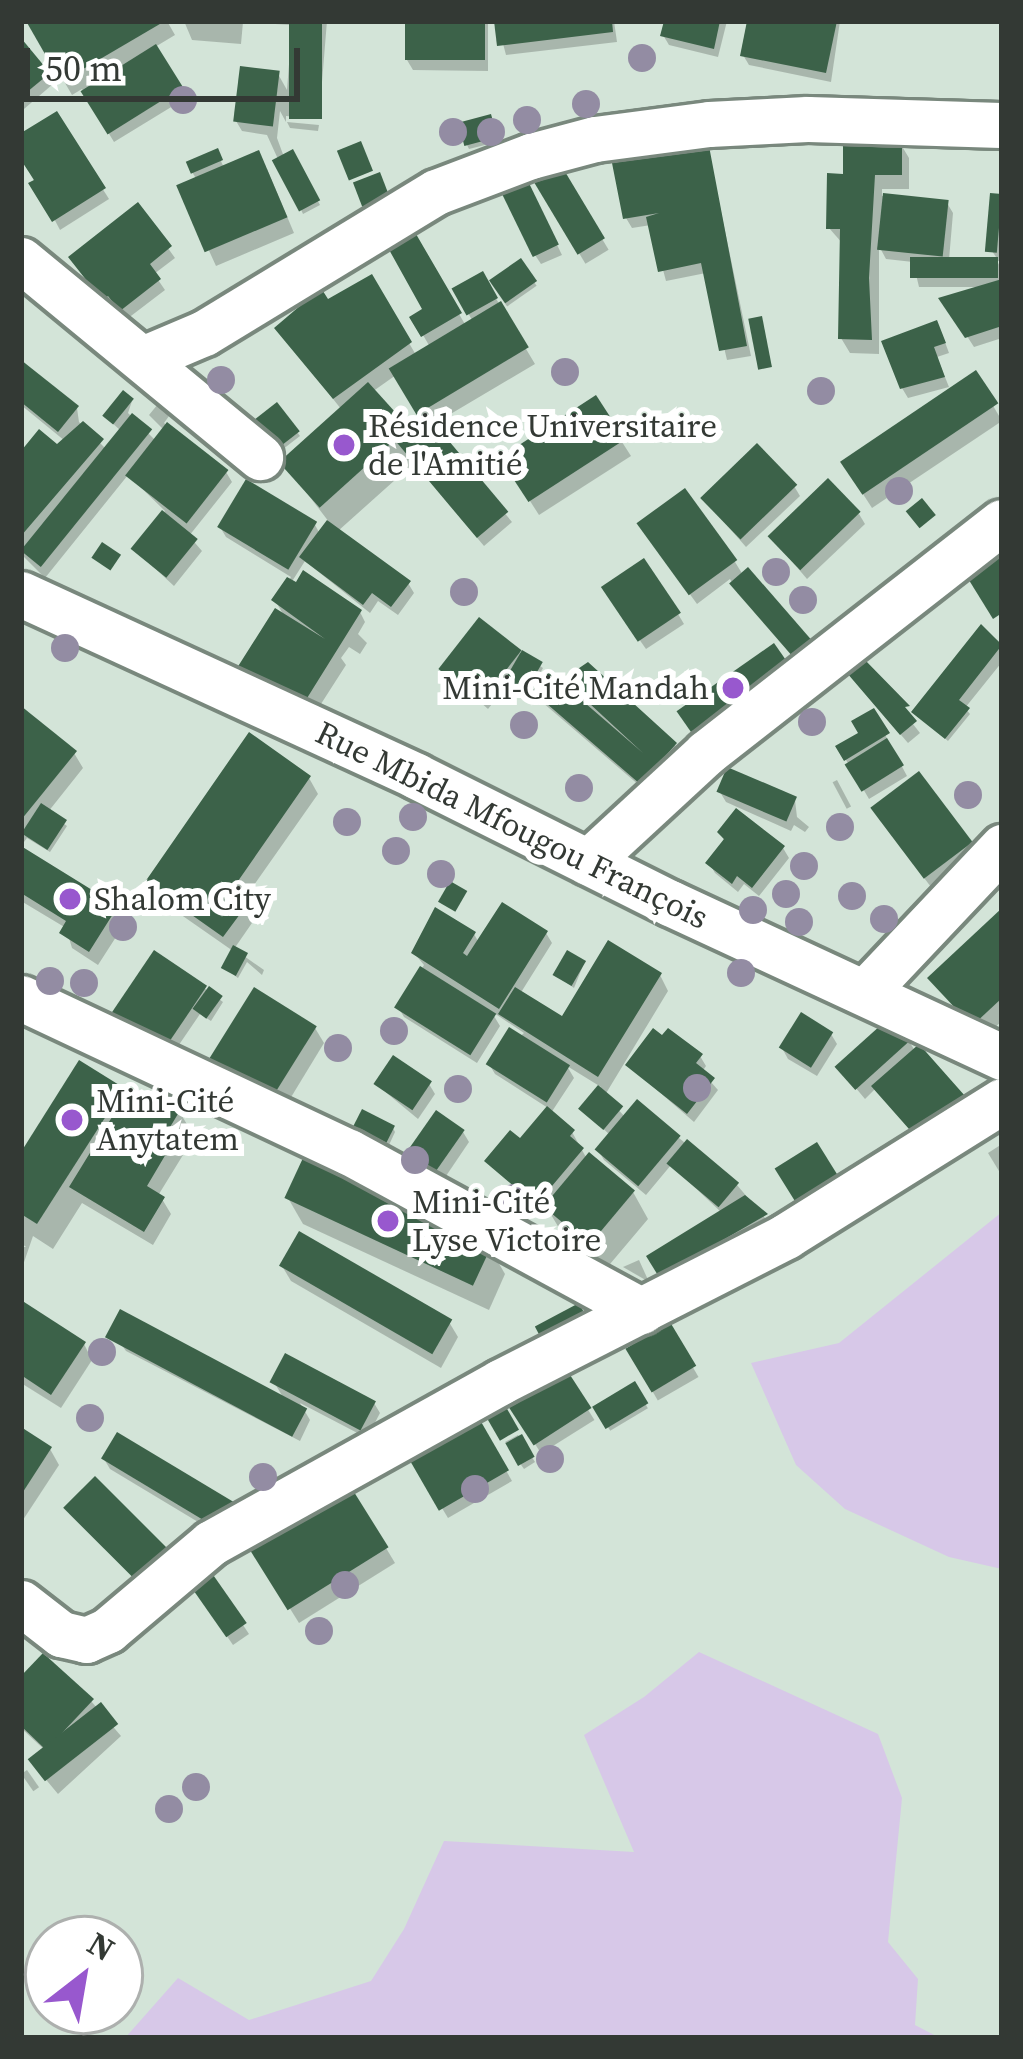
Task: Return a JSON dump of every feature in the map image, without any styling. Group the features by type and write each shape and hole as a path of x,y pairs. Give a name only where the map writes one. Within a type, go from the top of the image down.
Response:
{"street":[{"path":"146,358 204,333 436,192 531,156 595,140 709,124 807,119 1002,125"},
{"path":"21,260 146,358 260,457"},
{"path":"588,862 706,753 1002,522"},
{"name":"Rue Mbida Mfougou François","path":"21,594 416,776 1002,1057"},
{"path":"867,990 1002,847"},
{"path":"27,1012 349,1152 642,1311"},
{"path":"21,1604 61,1634 86,1640 108,1630 211,1544 500,1382 786,1236 1002,1102"}],"shaded area":[{"path":"1002,1212 1002,1569 949,1557 845,1509 796,1465 751,1363 839,1343"},
{"path":"699,1652 878,1734 902,1798 888,1942 918,1979 915,2025 940,2038 125,2038 144,2035 144,2016 178,1978 249,2020 371,1981 404,1929 444,1841 634,1852 584,1735 644,1697"}],"building":[{"path":"26,21 165,21 61,82"},
{"path":"289,21 322,21 322,119 289,119"},
{"path":"405,21 485,21 485,60 405,60"},
{"path":"494,21 612,21 613,32 497,46"},
{"path":"664,21 720,21 714,49 660,36"},
{"path":"747,21 837,21 826,73 740,56"},
{"path":"21,38 50,73 21,97"},
{"path":"156,44 183,87 108,134 81,91"},
{"path":"240,66 280,71 273,126 233,122"},
{"path":"57,111 106,188 52,222 28,183 34,180 21,160 21,133"},
{"path":"491,114 497,137 464,146 458,123"},
{"path":"843,138 902,140 902,175 875,175 869,278 872,340 838,339 840,229 826,229 827,173 843,174"},
{"path":"361,141 373,171 349,180 337,151"},
{"path":"709,146 747,346 719,351 701,263 658,272 646,217 659,213 623,219 612,163"},
{"path":"218,148 223,160 191,174 186,162"},
{"path":"293,149 320,200 299,211 272,160"},
{"path":"259,150 288,217 205,252 176,185"},
{"path":"555,155 605,238 578,255 528,171"},
{"path":"380,172 389,196 362,207 353,182"},
{"path":"526,177 559,244 533,257 500,190"},
{"path":"883,193 949,200 943,257 877,250"},
{"path":"990,193 1002,194 997,253 985,252"},
{"path":"138,202 172,246 150,264 161,279 120,311 108,296 102,300 68,257"},
{"path":"409,222 462,313 421,337 409,317 422,309 382,237"},
{"path":"910,257 998,257 998,278 910,278"},
{"path":"521,258 537,281 505,303 489,280"},
{"path":"483,271 498,298 467,316 452,288"},
{"path":"372,274 412,342 333,399 274,328 321,288 328,299"},
{"path":"1002,279 1002,326 965,338 938,298"},
{"path":"501,301 529,347 417,415 389,368"},
{"path":"762,316 772,367 758,370 748,319"},
{"path":"937,320 946,343 934,347 945,377 900,389 881,341"},
{"path":"21,360 79,406 58,432 21,402"},
{"path":"976,370 998,403 862,495 840,462"},
{"name":"Résidence Universitaire de l'Amitié","path":"368,382 409,427 320,508 279,462"},
{"path":"123,390 134,399 113,424 102,416"},
{"path":"596,395 625,439 528,502 500,458"},
{"path":"277,402 300,431 274,451 251,422"},
{"path":"132,413 152,429 41,567 21,550"},
{"path":"428,416 508,512 477,538 397,442"},
{"path":"83,421 104,439 21,536 21,451 39,429 57,444"},
{"path":"167,422 228,470 187,524 125,476"},
{"path":"757,443 797,485 740,540 700,498"},
{"path":"828,478 861,512 800,570 768,536"},
{"path":"246,479 317,522 288,570 217,527"},
{"path":"685,488 737,560 689,595 636,523"},
{"path":"922,498 936,515 920,528 906,511"},
{"path":"162,510 198,539 166,578 131,549"},
{"path":"327,520 411,581 391,607 372,593 363,605 299,557"},
{"path":"1002,537 1002,613 993,619 959,564"},
{"path":"102,542 121,555 110,571 91,558"},
{"path":"644,558 681,613 638,642 601,587"},
{"path":"748,567 819,649 800,665 729,583"},
{"path":"303,570 362,610 294,719 230,679 275,608 325,639 271,600 287,577 296,582"},
{"path":"479,617 522,650 481,702 438,669"},
{"path":"981,624 1002,645 959,700 970,708 945,739 911,712"},
{"name":"Mini-Cité Mandah","path":"774,643 790,666 693,734 677,711"},
{"path":"522,650 543,662 526,691 505,679"},
{"path":"864,659 910,706 905,707 917,721 900,735 847,673"},
{"path":"588,662 677,743 640,784 532,691 549,672 643,753 563,679"},
{"path":"21,706 77,751 21,820"},
{"path":"874,708 890,733 844,761 835,746 858,733 851,721"},
{"path":"249,732 311,776 229,894 246,906 223,937 145,882"},
{"path":"887,738 904,765 862,792 845,764"},
{"path":"727,767 797,797 786,822 716,792"},
{"path":"919,771 973,842 924,879 870,808"},
{"path":"41,803 67,820 47,850 21,833"},
{"path":"736,808 785,846 752,888 737,876 732,884 705,863 724,839 717,832"},
{"name":"Shalom City","path":"21,846 118,906 89,952 59,933 66,921 21,893"},
{"path":"450,881 467,891 455,912 438,902"},
{"path":"502,902 548,931 499,1009 411,953 435,907 476,932 463,953 467,956"},
{"path":"1002,908 1002,998 972,1026 927,978"},
{"path":"608,940 662,973 598,1077 498,1014 515,987 562,1016"},
{"path":"233,945 248,953 236,976 221,968"},
{"path":"154,950 207,986 164,1050 111,1014"},
{"path":"567,950 586,961 572,986 552,975"},
{"path":"420,966 496,1014 470,1055 394,1008"},
{"path":"209,986 223,996 206,1019 193,1009"},
{"path":"254,987 317,1026 268,1104 205,1065"},
{"path":"801,1012 833,1032 811,1068 779,1048"},
{"path":"891,1016 912,1039 855,1090 835,1067"},
{"path":"509,1027 570,1065 547,1102 486,1064"},
{"path":"653,1028 662,1035 668,1028 703,1054 696,1063 715,1078 687,1114 625,1065"},
{"path":"919,1044 973,1105 917,1155 901,1136 909,1129 871,1086"},
{"path":"393,1055 432,1081 412,1110 373,1084"},
{"name":"Mini-Cité Anytatem","path":"79,1060 124,1088 37,1224 21,1214 21,1152"},
{"path":"598,1085 623,1106 603,1130 578,1109"},
{"path":"150,1090 181,1109 167,1132 176,1137 147,1186 165,1197 144,1232 69,1187 120,1104 136,1114"},
{"path":"637,1099 681,1136 638,1186 595,1150"},
{"path":"547,1106 575,1130 570,1136 584,1148 536,1205 484,1161 510,1130 520,1138"},
{"path":"362,1109 395,1126 386,1143 353,1126"},
{"path":"436,1110 465,1130 436,1171 407,1151"},
{"path":"687,1139 739,1183 719,1207 666,1164"},
{"path":"817,1142 838,1176 796,1202 775,1168"},
{"path":"589,1152 635,1191 589,1245 543,1206"},
{"name":"Mini-Cité Lyse Victoire","path":"303,1158 492,1246 473,1286 284,1198"},
{"path":"745,1195 768,1214 659,1277 646,1256"},
{"path":"299,1231 452,1320 432,1354 279,1266"},
{"path":"21,1300 86,1342 51,1395 21,1375"},
{"path":"579,1303 587,1318 543,1341 535,1326"},
{"path":"120,1309 307,1409 292,1437 105,1337"},
{"path":"670,1322 696,1366 652,1392 625,1349"},
{"path":"285,1353 376,1401 360,1430 270,1382"},
{"path":"561,1361 591,1408 534,1446 503,1399"},
{"path":"635,1381 648,1403 606,1429 592,1407"},
{"path":"499,1395 519,1430 500,1441 480,1406"},
{"path":"476,1413 509,1470 439,1511 406,1454"},
{"path":"21,1427 52,1447 21,1495"},
{"path":"117,1432 238,1505 222,1531 101,1459"},
{"path":"522,1434 535,1457 518,1466 505,1443"},
{"path":"95,1476 169,1550 137,1581 63,1508"},
{"path":"344,1476 389,1547 288,1610 243,1539"},
{"path":"202,1559 247,1623 226,1637 182,1573"},
{"path":"43,1653 94,1699 46,1750 21,1726 21,1676"},
{"path":"101,1702 118,1724 45,1781 28,1759"}],"place":[{"name":"Résidence Universitaire de l'Amitié","path":"344,445"},
{"name":"Mini-Cité Mandah","path":"733,688"},
{"name":"Shalom City","path":"70,899"},
{"name":"Mini-Cité Anytatem","path":"72,1120"},
{"name":"Mini-Cité Lyse Victoire","path":"388,1221"}]}
